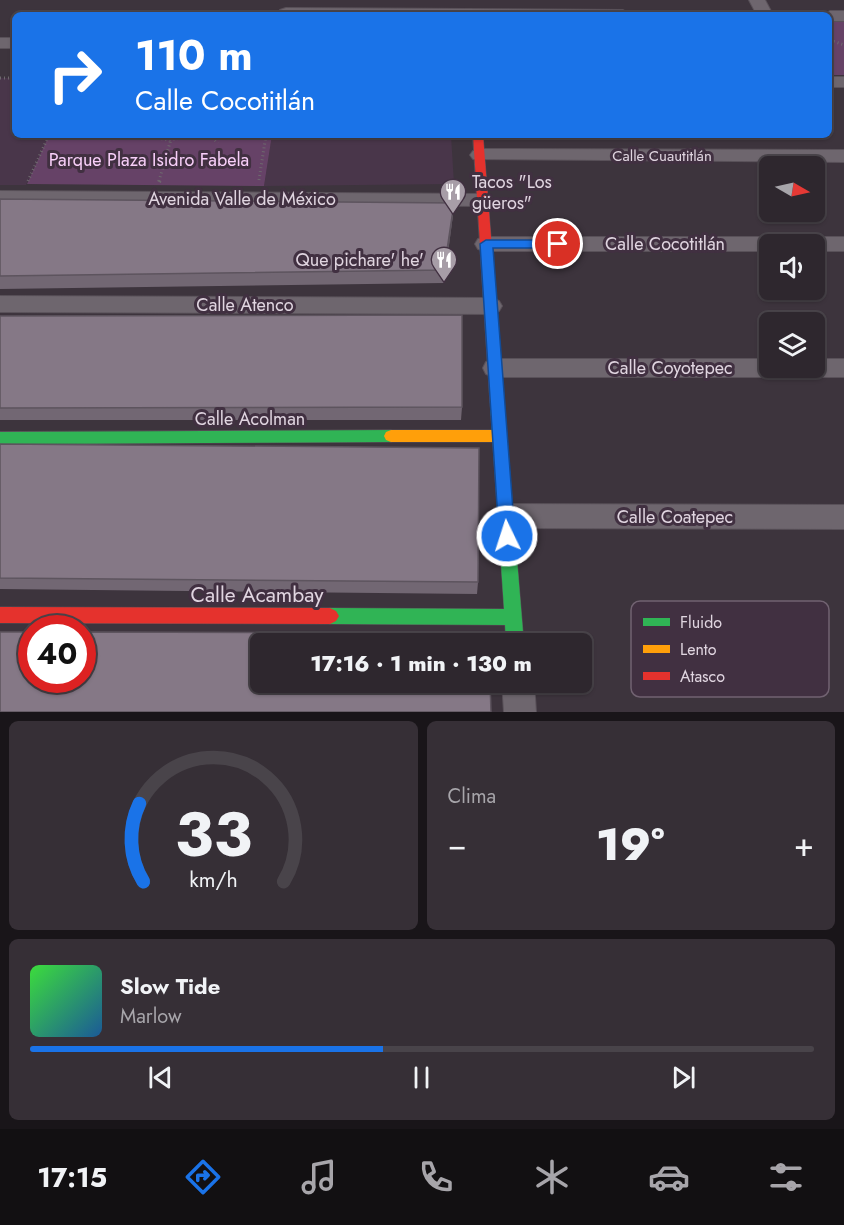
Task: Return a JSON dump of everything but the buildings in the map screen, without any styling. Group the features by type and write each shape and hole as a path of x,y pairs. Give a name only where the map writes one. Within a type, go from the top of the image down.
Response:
{"street":[{"path":"287,9 378,12"},
{"path":"478,138 514,633"},
{"name":"Calle Cuautitlán","path":"480,155 844,156"},
{"name":"Avenida Valle de México","path":"10,197 483,200"},
{"name":"Calle Cocotitlán","path":"486,244 844,244"},
{"name":"Calle Atenco","path":"0,304 491,306"},
{"name":"Calle Coyotepec","path":"495,368 844,368"},
{"name":"Calle Acolman","path":"0,438 500,436"},
{"name":"Calle Coatepec","path":"506,516 844,517"},
{"name":"Calle Acambay","path":"0,615 513,617"},
{"path":"519,693 520,712"}],"path":[{"path":"10,197 47,138"},
{"path":"150,138 195,138"},
{"path":"211,138 218,143"},
{"path":"255,199 265,138"},
{"path":"154,198 171,139"}],"shaded area":[{"path":"0,78 12,78 12,138 48,138 26,185 0,185"},
{"path":"272,138 451,138 454,184 264,186"}],"green space":[{"path":"832,18 844,18 844,75 832,75"},
{"name":"Parque Plaza Isidro Fabela","path":"48,138 272,138 264,186 27,184"}],"traffic: fast":[{"path":"497,402 514,633"},
{"path":"0,438 391,436"},
{"path":"330,616 513,617"}],"traffic: slow":[{"path":"391,436 500,436"}],"traffic: jam":[{"path":"478,138 497,402"},
{"path":"0,615 330,616"}],"place":[{"name":"Tacos \"Los güeros\"","path":"453,215"},
{"name":"Que pichare' he'","path":"444,283"}],"route":[{"path":"507,536 486,244 558,244"}]}
